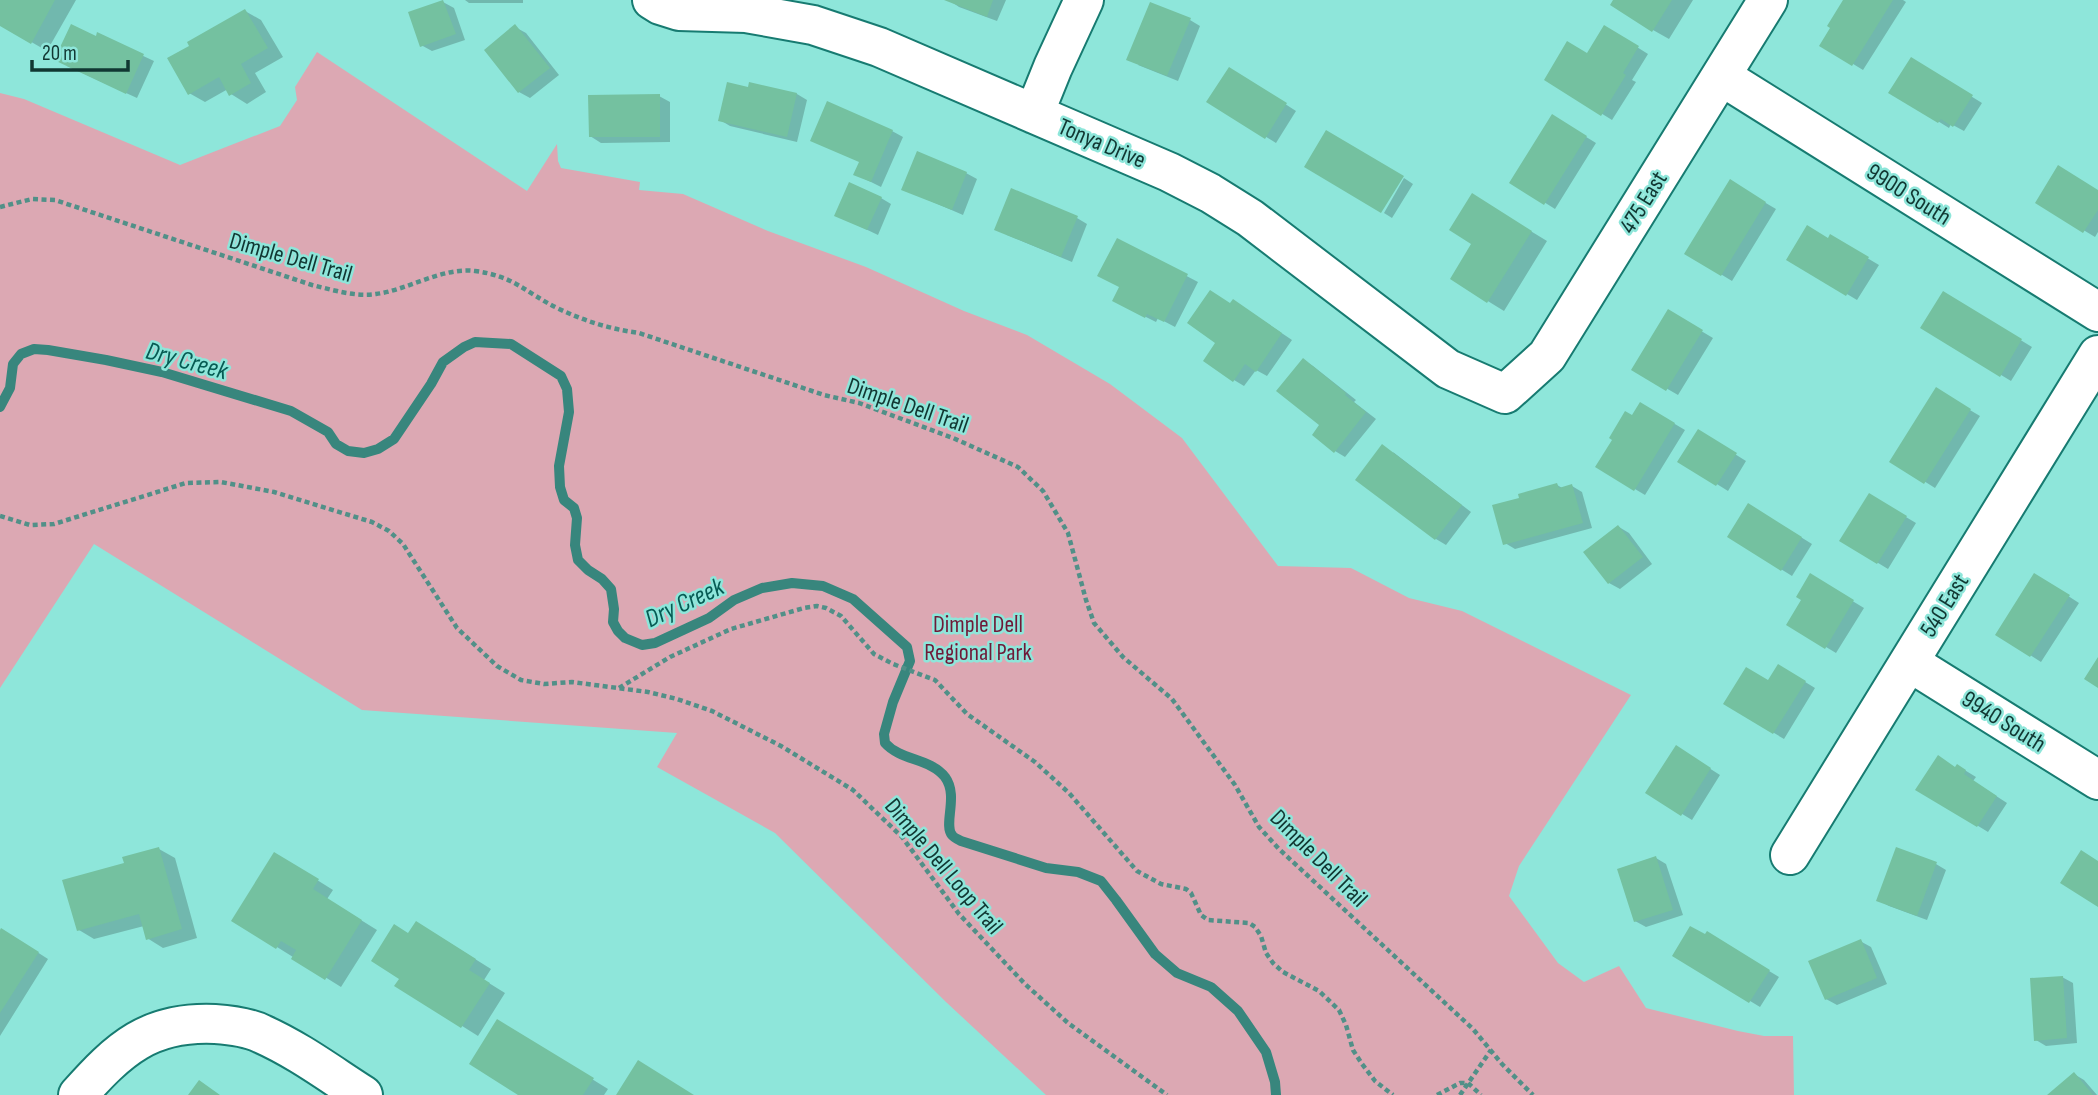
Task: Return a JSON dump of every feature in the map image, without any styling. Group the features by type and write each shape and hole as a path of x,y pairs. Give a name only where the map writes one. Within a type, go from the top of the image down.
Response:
{"street":[{"name":"Tonya Drive","path":"652,0 680,11 746,13 813,25 879,47 1169,172 1251,218 1448,369 1505,394"},
{"path":"1034,114 1084,0"},
{"name":"475 East","path":"1505,394 1547,356 1768,0"},
{"name":"9900 South","path":"1721,76 2098,312"},
{"name":"540 East","path":"1790,855 2098,355"},
{"name":"9940 South","path":"1909,662 2098,780"},
{"path":"78,1095 109,1061 134,1041 164,1028 195,1023 228,1025 260,1032 363,1095"}],"path":[{"name":"Dimple Dell Trail","path":"0,206 32,199 55,200 312,285 346,293 375,295 433,276 470,270 497,274 578,318 609,328 639,333 824,396 859,402 953,438 1018,467 1043,491 1068,533 1094,624 1123,657 1172,699 1235,785 1259,827 1279,849 1473,1029 1533,1095"},
{"name":"Dimple Dell Loop Trail","path":"0,516 30,525 54,524 186,483 221,482 274,492 372,522 389,531 403,544 457,628 497,666 521,680 544,684 572,682 648,692 712,712 781,746 853,790 902,837 959,915 1025,984 1069,1023 1167,1095"},
{"path":"619,689 670,657 731,629 804,608 826,608 841,617 874,654 935,680 967,714 1035,762 1069,793 1137,871 1161,884 1191,893 1201,915 1208,920 1249,923 1255,927 1266,953 1283,972 1319,991 1339,1010 1353,1050 1375,1081 1392,1095"},
{"path":"1460,1095 1491,1050"},
{"path":"1437,1095 1460,1083 1468,1083 1481,1095"}],"green space":[{"name":"Dimple Dell Regional Park","path":"317,52 527,191 557,144 561,168 640,182 639,190 683,194 1027,335 1110,384 1182,438 1278,566 1351,568 1409,598 1462,611 1631,695 1519,866 1509,896 1558,963 1584,982 1619,966 1646,1008 1764,1036 1793,1036 1794,1095 1046,1095 946,1002 775,833 657,767 677,733 362,710 94,544 0,688 0,93 24,99 180,165 280,126 297,100 295,87"}],"building":[{"path":"0,0 55,0 31,44 0,26"},
{"path":"443,0 456,34 420,47 408,12"},
{"path":"944,0 993,0 987,17"},
{"path":"1613,0 1672,0 1652,32 1610,5"},
{"path":"1843,0 1893,0 1852,66 1819,46 1830,28 1827,26"},
{"path":"1150,2 1191,18 1167,76 1126,60"},
{"path":"245,9 268,48 241,64 251,83 229,96 219,77 188,95 167,58 189,46 187,42"},
{"path":"71,24 96,36 97,32 144,54 126,94 54,60"},
{"path":"515,24 550,68 518,93 484,50"},
{"path":"1604,25 1639,46 1623,73 1626,75 1601,116 1544,80 1567,41 1587,53"},
{"path":"1911,57 1973,95 1953,127 1941,119 1938,123 1888,93"},
{"path":"1229,67 1287,103 1265,139 1206,102"},
{"path":"727,82 748,87 749,82 797,93 787,137 718,121"},
{"path":"660,94 660,137 589,137 588,95"},
{"path":"827,101 893,130 871,182 853,175 859,162 810,141"},
{"path":"1552,114 1587,136 1544,205 1509,183"},
{"path":"1326,130 1404,176 1381,213 1304,167"},
{"path":"917,151 967,172 952,210 901,190"},
{"path":"2058,165 2098,190 2098,210 2083,233 2035,203"},
{"path":"1730,179 1766,202 1721,276 1684,254"},
{"path":"849,182 882,197 867,230 834,216"},
{"path":"1011,188 1078,216 1061,257 994,230"},
{"path":"1472,193 1532,231 1487,303 1450,279 1471,244 1449,230"},
{"path":"1807,225 1828,238 1830,234 1869,257 1846,296 1786,260"},
{"path":"1117,238 1188,274 1164,322 1147,314 1145,318 1112,301 1119,287 1097,276"},
{"path":"1210,290 1230,303 1233,299 1282,333 1256,372 1245,364 1233,382 1203,361 1215,343 1187,323"},
{"path":"1943,291 2022,339 2000,377 1920,328"},
{"path":"1668,309 1703,330 1666,391 1631,370"},
{"path":"1303,358 1366,412 1334,453 1312,435 1319,425 1276,391"},
{"path":"1936,387 1971,409 1924,484 1889,462"},
{"path":"1640,402 1675,423 1634,491 1595,467 1612,440 1609,438 1625,411 1632,415"},
{"path":"1698,429 1737,453 1716,486 1677,462"},
{"path":"1382,444 1462,505 1435,540 1355,480"},
{"path":"1557,483 1559,488 1572,484 1583,523 1503,545 1492,505"},
{"path":"1869,493 1907,516 1877,564 1839,541"},
{"path":"1748,503 1802,537 1781,571 1727,537"},
{"path":"1618,525 1643,557 1608,584 1583,552"},
{"path":"1810,573 1854,600 1825,649 1786,625 1801,600 1796,597"},
{"path":"2034,573 2070,595 2030,657 1995,635"},
{"path":"2098,657 2098,688 2084,679"},
{"path":"1778,664 1806,681 1773,734 1723,704 1746,667 1768,680"},
{"path":"1676,745 1711,768 1681,816 1645,793"},
{"path":"1938,755 1955,767 1957,764 1966,770 1964,774 1997,796 1977,827 1915,790"},
{"path":"159,847 182,929 146,940 139,914 77,931 62,880 124,863 122,857"},
{"path":"1896,847 1937,862 1917,916 1876,901"},
{"path":"2081,850 2098,861 2098,907 2060,883"},
{"path":"274,852 319,879 313,889 362,920 325,980 291,959 296,950 281,941 276,949 231,921"},
{"path":"1656,856 1673,910 1634,922 1617,869"},
{"path":"416,921 476,959 469,970 490,983 461,1028 394,986 399,979 371,961 394,924 408,933"},
{"path":"1690,926 1705,934 1707,931 1770,970 1749,1003 1672,956"},
{"path":"1,928 39,952 0,1013 0,930"},
{"path":"1861,939 1877,978 1825,1000 1808,961"},
{"path":"2063,976 2067,1038 2034,1041 2030,978"},
{"path":"497,1019 594,1078 583,1095 518,1095 469,1064"},
{"path":"638,1060 694,1095 616,1095"},
{"path":"2074,1072 2093,1095 2047,1095"},
{"path":"199,1080 220,1095 188,1095"}],"waterway":[{"name":"Dry Creek","path":"0,407 10,388 13,364 21,354 34,349 48,350 162,372 291,411 328,432 336,444 348,451 364,453 378,449 394,439 443,362 475,342 511,344 561,376 567,389 569,412 559,466 560,487 564,500 574,508 577,518 575,545 578,560 611,589 613,622 625,638 642,645 655,643 709,618 734,600 762,588 792,583 823,586 853,599 907,647 910,661 893,702 884,734 885,743 899,753 932,766 945,777 951,793 949,824 953,836 961,841 1046,868 1078,872 1101,881 1155,954 1177,973 1211,987 1238,1011 1266,1052 1276,1095"}]}
